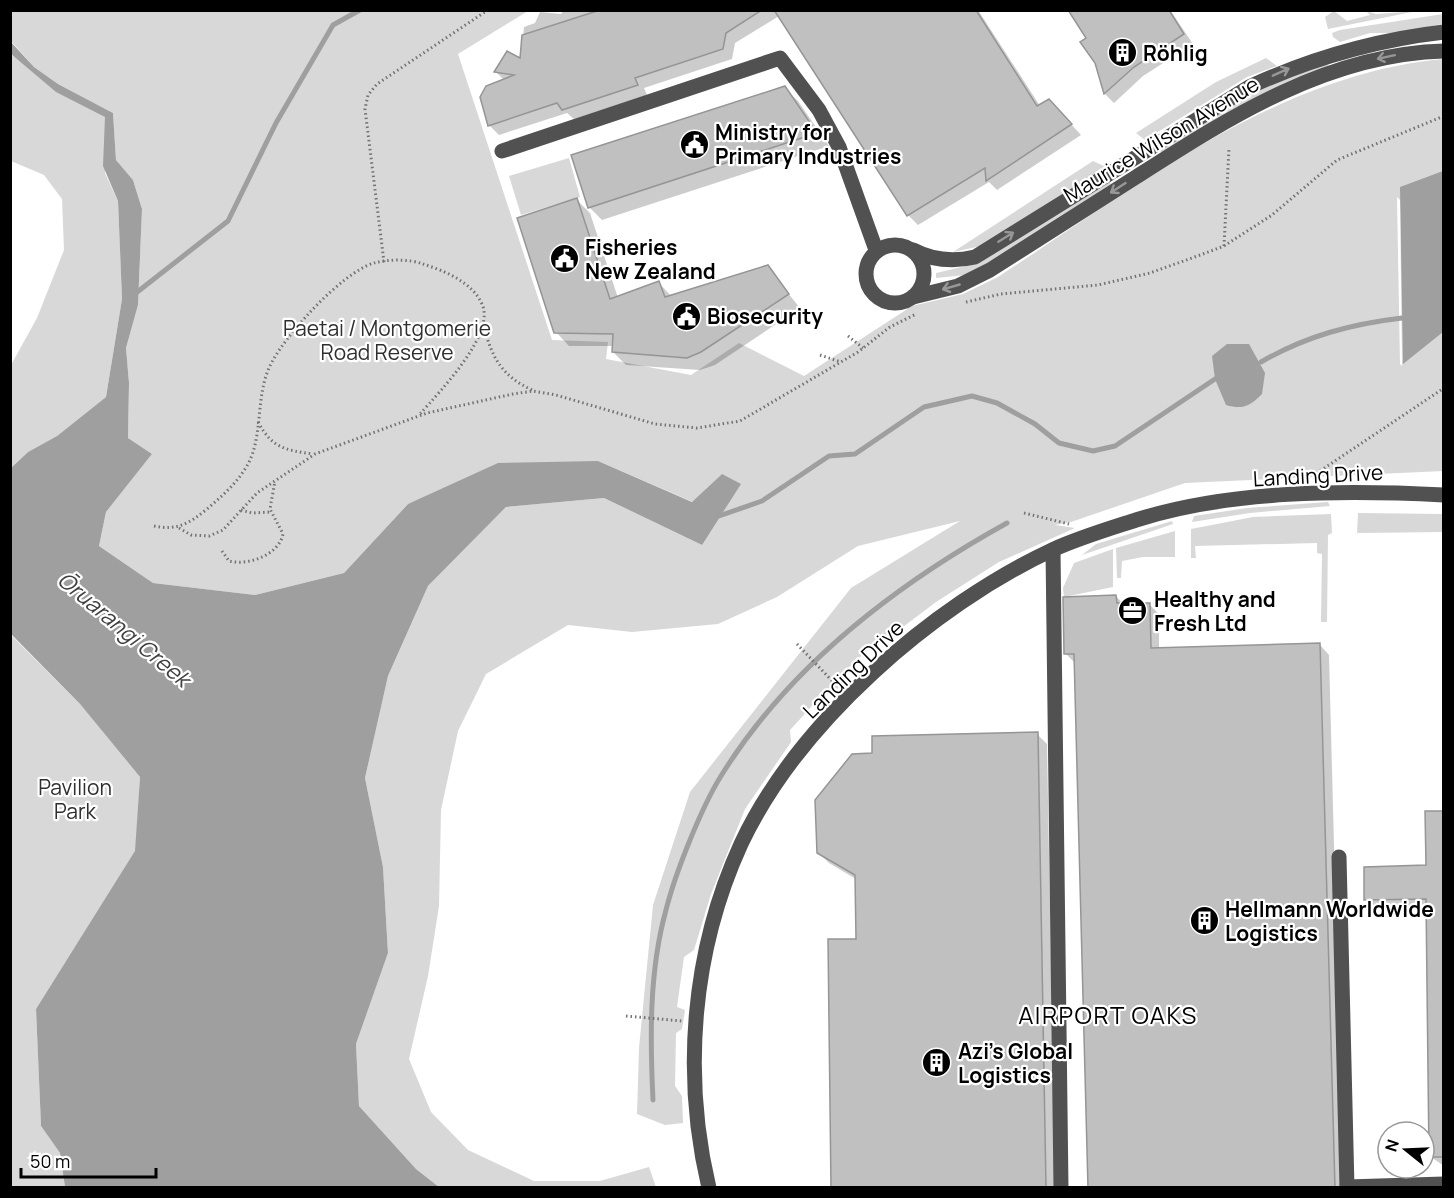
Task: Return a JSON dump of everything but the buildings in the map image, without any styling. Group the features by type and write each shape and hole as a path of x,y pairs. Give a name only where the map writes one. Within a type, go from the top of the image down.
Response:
{"street":[{"name":"Maurice Wilson Avenue","path":"1443,32 1397,37 1332,54 1293,67 1249,87 975,256 964,260 940,259 895,244 876,250 867,265 865,274 870,290 877,297 893,303 969,282 1231,117 1301,83 1341,70 1399,55 1443,51"},
{"path":"1332,54 1341,70"},
{"path":"502,151 780,58 819,110 839,147 876,250"},
{"path":"913,250 923,265 924,273 923,282 913,297"},
{"name":"Landing Drive","path":"709,1188 695,1107 694,1051 700,982 710,933 723,894 741,845 762,805 815,732 903,645 978,592 1053,550 1139,519 1208,504 1292,495 1395,492 1443,495"},
{"path":"1053,550 1061,1188"},
{"path":"1340,857 1347,1187 1443,1184"}],"path":[{"path":"384,262 365,108 368,95 386,77 489,10"},
{"path":"955,304 1001,294 1098,285 1150,273 1224,246 1272,215 1337,159 1443,116"},
{"path":"1224,246 1229,148"},
{"path":"179,528 199,516 226,493 246,468 257,422 261,391 277,351 306,316 352,276 372,263 421,263 456,277 478,294 486,312 483,326 453,376 418,416"},
{"path":"483,326 498,364 517,383 533,391 655,424 697,428 740,421 841,362 890,327 921,312"},
{"path":"848,336 863,348"},
{"path":"819,355 841,362"},
{"path":"1317,473 1443,388"},
{"path":"154,526 179,528 191,535 209,536 223,530 257,493 315,454 418,416 533,391"},
{"path":"257,422 267,439 277,445 291,451 315,454"},
{"path":"222,551 225,559 242,563 266,555 279,544 283,534 271,512 276,479"},
{"path":"241,510 252,513 271,512"},
{"path":"797,645 829,678"},
{"path":"626,1016 673,1020"}],"green space":[{"name":"Paetai / Montgomerie Road Reserve","path":"10,11 528,11 458,54 552,340 608,342 606,359 691,375 739,343 804,376 912,306 963,294 998,277 1155,173 1264,112 1322,87 1381,69 1443,59 1443,471 1185,483 1071,522 1055,525 1075,528 999,562 936,602 891,636 882,637 845,671 844,681 832,695 823,694 790,730 791,742 745,809 711,894 694,950 684,957 677,1007 685,1010 682,1029 676,1033 675,1086 682,1096 683,1123 665,1125 637,1114 639,1048 653,905 690,792 851,588 960,521 858,546 777,597 718,624 632,632 568,625 486,674 458,731 441,810 439,906 428,976 409,1059 431,1112 468,1150 534,1181 600,1181 649,1167 656,1187 439,1187 416,1169 359,1106 356,1044 388,953 383,867 365,778 388,676 428,586 506,507 604,498 702,545 722,474 693,502 598,461 408,504 344,573 255,595 153,583 99,546 106,512 152,454 128,438 129,383 126,348 138,305 142,209 133,180 116,160 113,113 58,84 34,67 11,41"},
{"path":"1334,11 1347,21 1370,15 1366,11 1376,14 1417,11 1328,29 1325,17"},
{"path":"1443,14 1443,24 1394,33 1370,33 1340,42 1333,37 1332,33 1340,30"},
{"path":"10,54 80,103 106,117 105,173 118,201 122,299 106,397 57,436 28,452 11,468 11,365 37,318 64,250 62,199 44,175 11,161"},
{"path":"1266,58 1277,66 1247,77 1145,140 1136,133 1216,82"},
{"path":"1327,64 1329,66 1165,153 1160,152 1161,148 1254,91"},
{"path":"569,158 580,197 521,215 509,176"},
{"path":"1093,161 1106,167 981,246 953,252"},
{"path":"1109,182 1111,184 983,269 966,275 936,278 936,273 979,263"},
{"path":"1328,502 1330,506 1250,513 1192,522 1194,516 1247,508"},
{"path":"1358,513 1443,514 1443,532 1357,533"},
{"path":"1331,514 1332,533 1328,535 1327,622 1321,622 1322,554 1317,553 1317,543 1195,546 1196,558 1191,558 1191,529 1253,517"},
{"path":"1172,521 1173,524 1082,555 1096,544"},
{"path":"1175,531 1175,557 1143,557 1122,561 1121,578 1117,578 1116,548"},
{"path":"1113,549 1113,587 1064,597 1063,588 1074,563"},
{"name":"Pavilion Park","path":"10,634 80,704 140,777 136,851 36,1009 41,1126 60,1153 65,1187 11,1187"}],"water":[{"name":"Ōruarangi Creek","path":"10,41 34,67 58,84 113,113 116,160 133,180 142,209 138,305 126,348 129,383 128,438 152,454 106,512 99,546 153,583 255,595 344,573 408,504 498,463 598,461 692,502 722,474 741,484 702,545 604,498 506,507 428,586 388,676 365,778 383,867 388,953 356,1044 359,1106 416,1169 439,1187 65,1187 60,1153 41,1126 36,1009 135,851 140,777 80,704 11,634 11,468 28,452 57,436 106,397 122,299 118,201 103,166 105,117 56,92 11,54"},
{"path":"1443,171 1443,332 1403,364 1400,187"},
{"path":"1227,344 1249,344 1265,373 1262,394 1246,406 1226,405 1215,379 1212,356"}],"pier":[{"path":"1397,197 1400,200 1402,366 1400,364"}],"waterway":[{"path":"136,293 228,221 276,123 333,25 360,10"},
{"path":"1261,362 1295,345 1329,332 1402,318"},
{"path":"719,516 762,501 829,456 855,454 924,407 972,396 997,403 1035,424 1059,443 1093,451 1115,446 1215,379"},
{"path":"653,1100 652,1005 660,933 682,860 705,805 721,776 748,736 779,699 812,664 848,632 885,601 925,573 1007,523"}],"place":[{"name":"Röhlig","path":"1122,53"},
{"name":"Ministry for Primary Industries","path":"694,144"},
{"name":"Fisheries New Zealand","path":"564,259"},
{"name":"Biosecurity","path":"686,316"},
{"name":"Healthy and Fresh Ltd","path":"1133,611"},
{"name":"Hellmann Worldwide Logistics","path":"1204,921"},
{"name":"Azi's Global Logistics","path":"937,1063"}],"district":[{"name":"AIRPORT OAKS","path":"1108,1014"}]}
